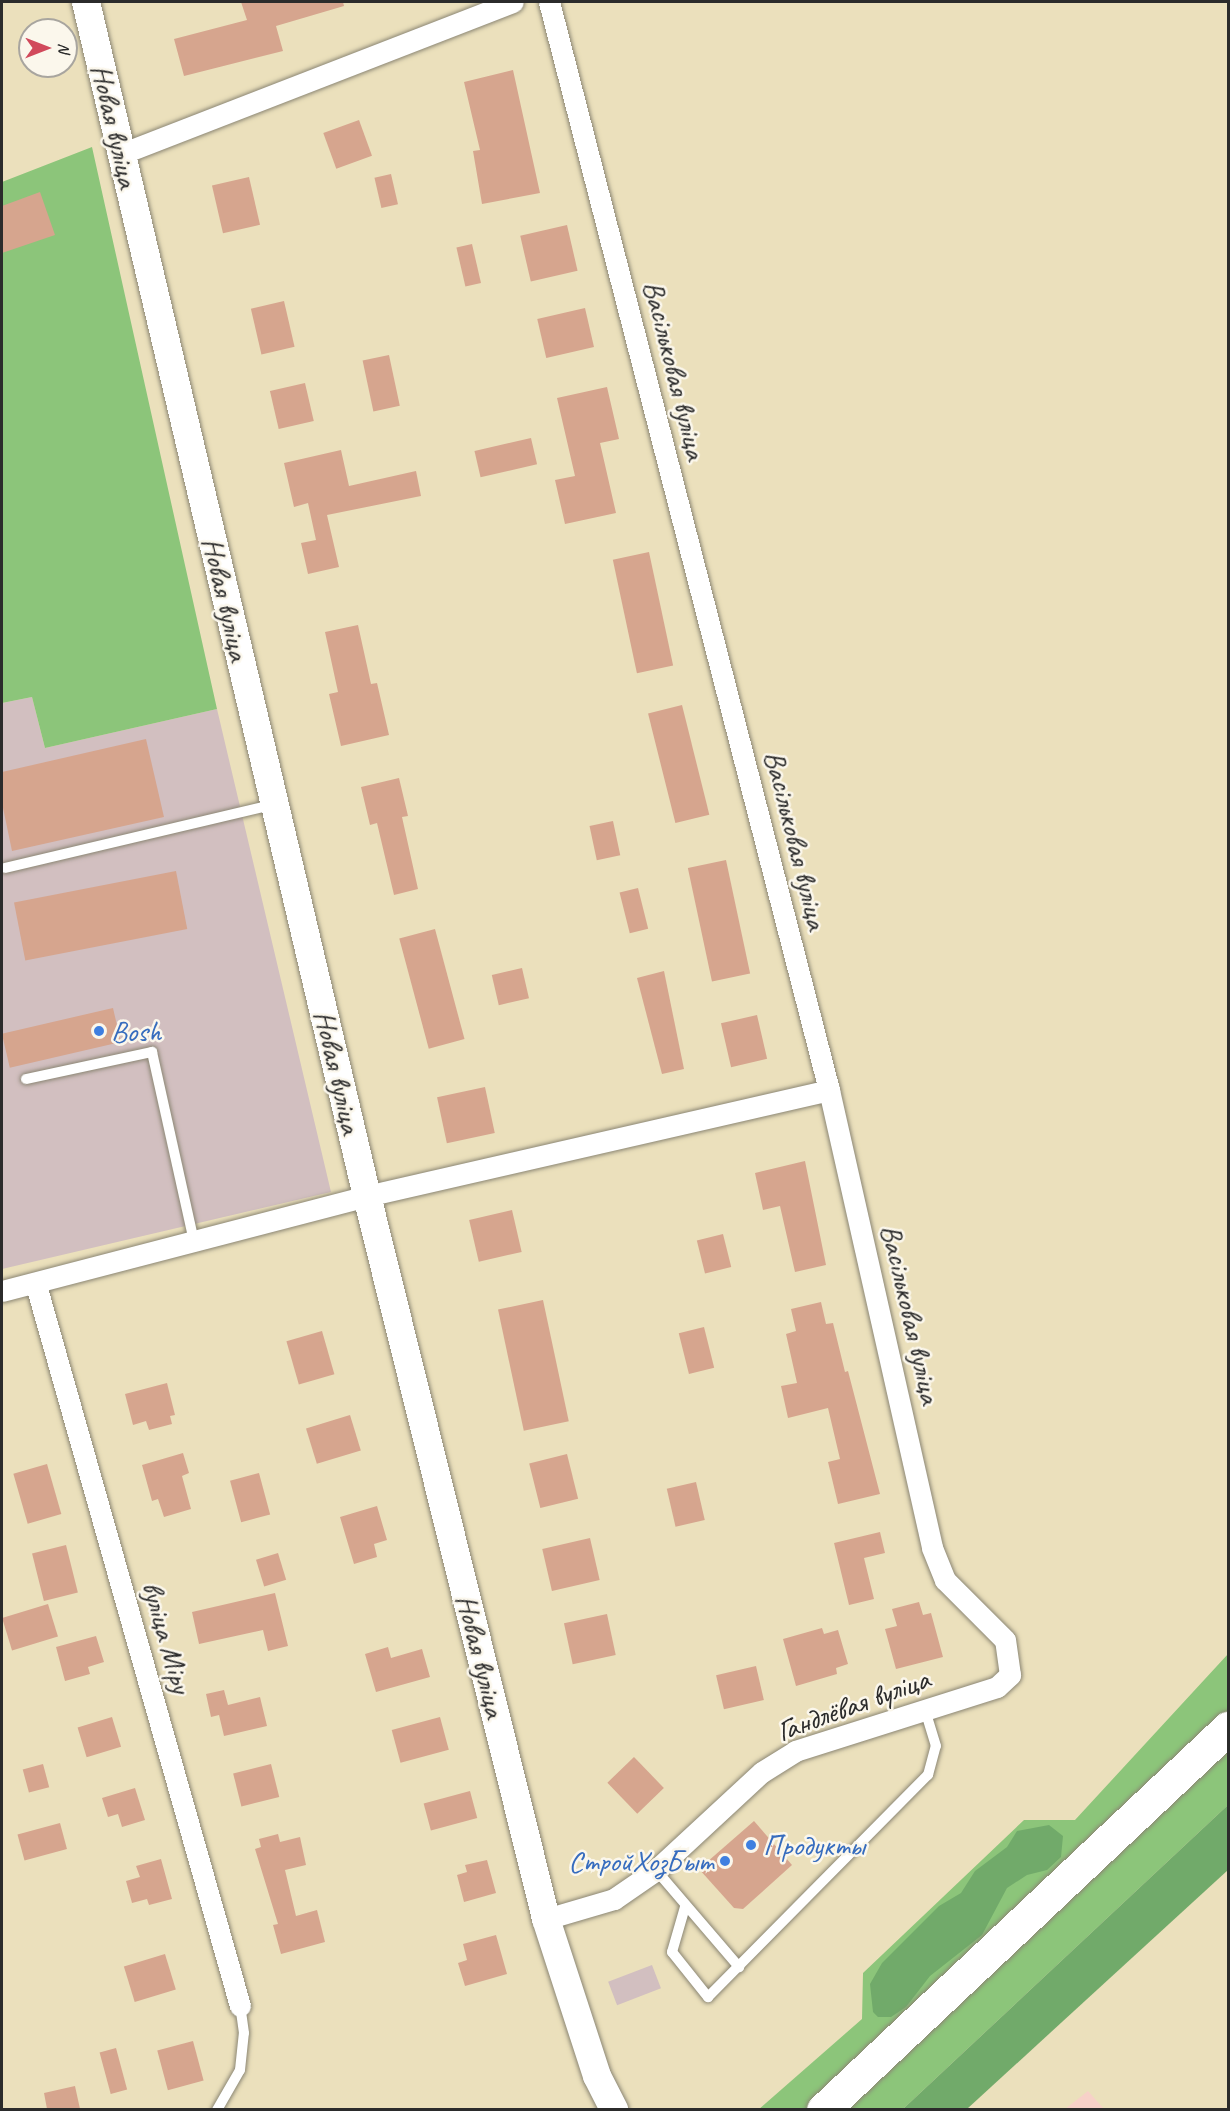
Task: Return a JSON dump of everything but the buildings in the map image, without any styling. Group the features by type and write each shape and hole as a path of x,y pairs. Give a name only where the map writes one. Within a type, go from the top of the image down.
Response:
{"main road":[{"path":"823,2109 1228,1728"}],"street":[{"name":"Новая вуліца","path":"86,2 368,1196 546,1919 590,2055 614,2109"},
{"path":"121,154 513,2"},
{"name":"Васільковая вуліца","path":"549,2 830,1090 932,1547 945,1580 1005,1640 1010,1675"},
{"path":"2,1292 36,1285 368,1196 830,1090"},
{"name":"вуліца Міру","path":"36,1285 240,2006"},
{"name":"Гандлёвая вуліца","path":"546,1919 614,1899 656,1870 762,1772 795,1751 997,1687 1010,1675"}],"lane":[{"path":"5,868 275,804"},
{"path":"26,1079 152,1052 194,1242"},
{"path":"685,1907 672,1952 708,1997 928,1776 936,1746 925,1710"},
{"path":"656,1870 685,1907 739,1967"},
{"path":"217,2109 240,2070 244,2033 240,2006"}],"shaded area":[{"path":"32,697 45,748 217,709 331,1192 2,1269 2,703"},
{"path":"652,1965 661,1988 617,2005 608,1982"},
{"path":"1088,2091 1104,2109 1065,2109"}],"green space":[{"path":"92,147 217,709 45,748 32,697 2,703 2,182"},
{"path":"1228,1654 1228,1805 903,2109 758,2110 862,2019 863,1973 1024,1820 1075,1820"},
{"path":"1228,1805 1228,1870 967,2109 903,2109"},
{"path":"1049,1825 1063,1836 1061,1857 1047,1870 1027,1875 1007,1888 982,1935 930,1976 906,2007 891,2017 878,2017 873,2012 870,1984 882,1963 939,1906 961,1893 975,1871 1007,1847 1017,1831"}],"place":[{"name":"Bosh","path":"99,1031"},
{"name":"Продукты","path":"751,1845"},
{"name":"СтройХозБыт","path":"725,1861"}]}
